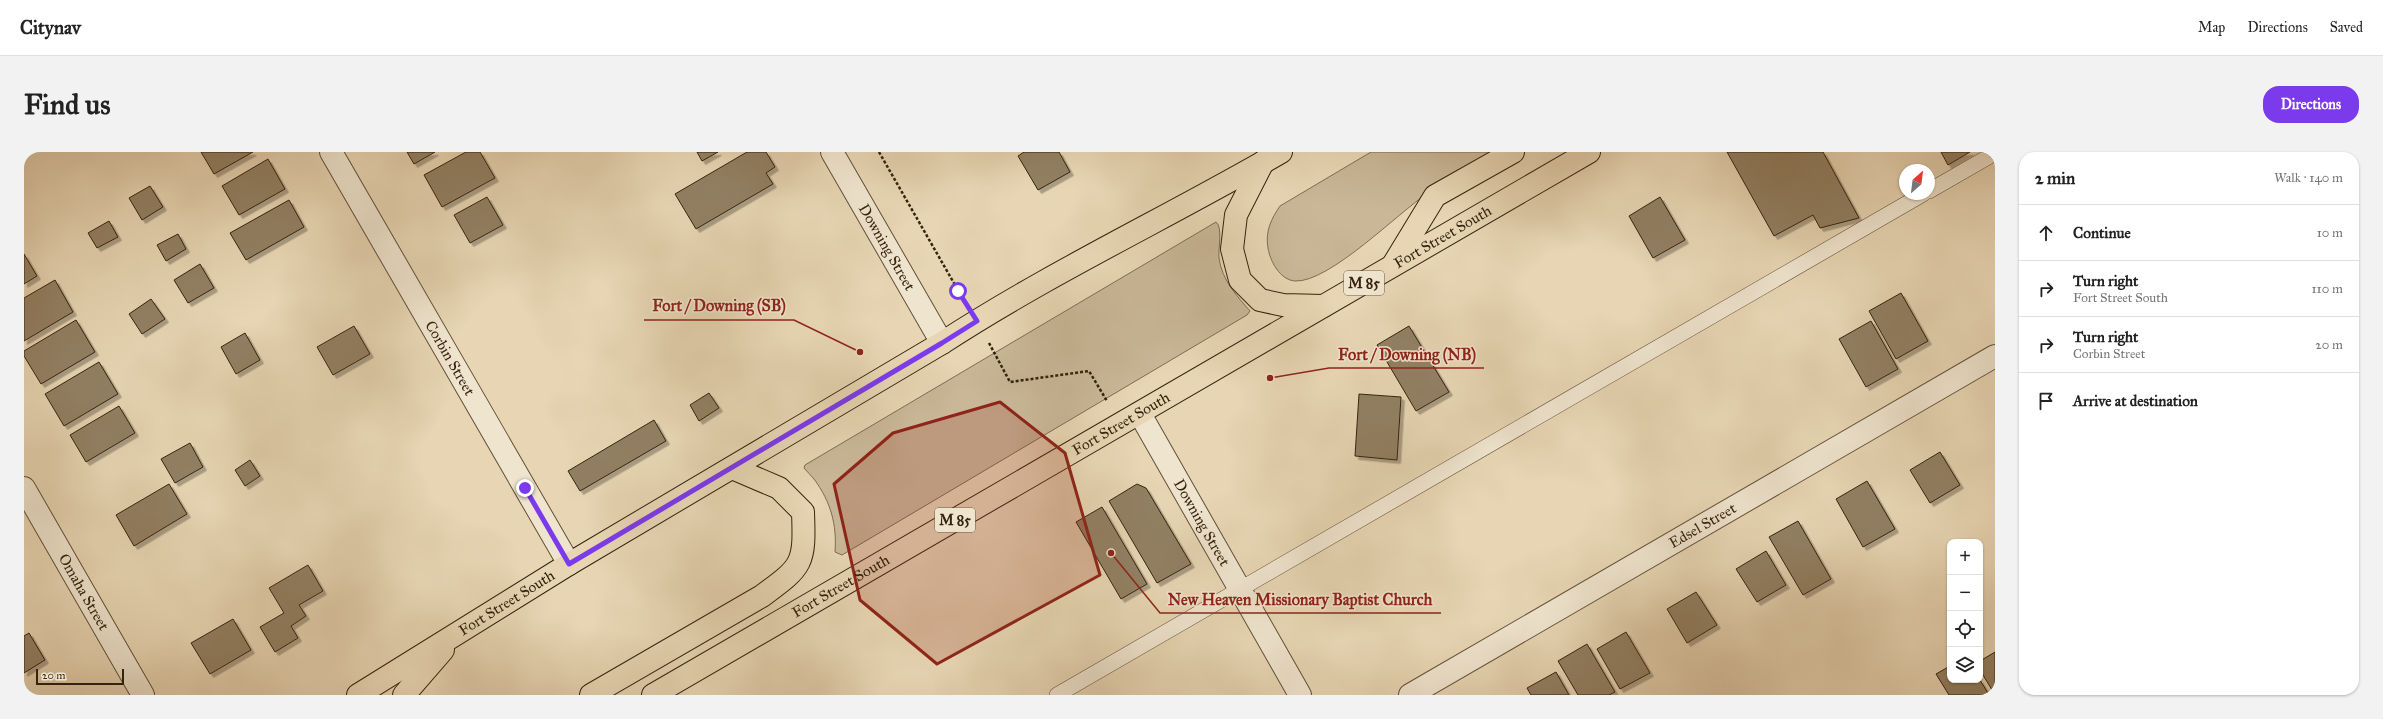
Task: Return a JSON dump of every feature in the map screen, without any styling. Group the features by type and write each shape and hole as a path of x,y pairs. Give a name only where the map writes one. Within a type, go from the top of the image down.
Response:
{"main road":[{"path":"1392,266 1435,196 1513,152"},
{"name":"Fort Street South","path":"653,695 1140,414 1589,152"},
{"name":"Fort Street South","path":"358,695 569,564 977,321 1109,245 1272,157"},
{"path":"1272,157 1236,215 1232,249 1240,280 1260,300 1283,305 1323,306"},
{"path":"591,695 762,596 788,577 800,562 805,548 803,512 779,488 732,468"},
{"path":"404,695 457,634"}],"street":[{"name":"Corbin Street","path":"331,152 569,564"},
{"name":"Downing Street","path":"832,152 942,343"},
{"name":"Edsel Street","path":"1410,695 1995,356"},
{"name":"Downing Street","path":"1140,414 1300,695"},
{"name":"Omaha Street","path":"24,488 143,695"}],"lane":[{"path":"1935,187 1995,152"},
{"path":"1057,695 1913,200"}],"path":[{"path":"879,152 977,321 1010,382 1089,371 1104,395"}],"highlighted area":[{"path":"1000,402 1065,453 1100,575 1026,614 937,664 860,600 834,484 893,433"}],"shaded area":[{"path":"1371,152 1499,152 1428,193 1363,245 1326,271 1309,279 1295,281 1290,280 1280,274 1273,264 1269,253 1267,237 1274,216 1280,206"},
{"path":"1216,222 1219,228 1219,258 1223,273 1230,287 1250,311 1247,315 842,555 835,552 834,523 829,505 820,488 804,468 805,465"}],"building":[{"path":"201,152 253,152 214,174"},
{"path":"407,152 435,152 414,164"},
{"path":"466,152 480,152 495,178 442,207 424,175"},
{"path":"697,152 718,152 702,161"},
{"path":"747,152 766,152 775,167 766,173 773,184 696,229 675,194"},
{"path":"1024,152 1059,152 1070,172 1038,190 1018,156"},
{"path":"1727,152 1823,152 1859,218 1820,228 1813,215 1774,236"},
{"path":"1941,152 1970,152 1948,165"},
{"path":"268,159 285,189 239,215 222,186"},
{"path":"150,186 163,207 142,220 129,198"},
{"path":"487,197 503,225 470,243 454,215"},
{"path":"1660,197 1685,240 1653,258 1629,216"},
{"path":"289,200 304,227 246,260 230,233"},
{"path":"109,221 118,237 97,248 88,233"},
{"path":"178,234 186,249 166,261 157,245"},
{"path":"24,254 37,276 24,284"},
{"path":"200,264 214,288 188,303 174,280"},
{"path":"55,280 73,312 24,341 24,298"},
{"path":"1901,293 1928,341 1896,359 1869,311"},
{"path":"151,299 165,319 142,334 129,314"},
{"path":"76,320 95,352 41,384 24,356 24,351"},
{"path":"1871,321 1898,369 1866,387 1839,339"},
{"path":"354,326 370,354 333,375 317,347"},
{"path":"1409,326 1449,392 1416,411 1377,345"},
{"path":"245,333 260,360 236,374 221,347"},
{"path":"99,362 118,394 64,426 45,394"},
{"path":"709,393 719,408 699,421 690,405"},
{"path":"1359,394 1401,397 1397,460 1355,456"},
{"path":"119,406 135,433 86,462 70,435"},
{"path":"654,420 666,441 580,491 568,471"},
{"path":"190,443 203,467 175,483 161,459"},
{"path":"1940,452 1960,485 1930,503 1910,470"},
{"path":"250,460 260,476 245,486 235,470"},
{"path":"1867,481 1895,529 1863,547 1836,499"},
{"path":"169,484 187,514 134,546 116,515"},
{"path":"1137,484 1146,488 1191,564 1157,583 1109,501"},
{"path":"1102,507 1147,584 1121,599 1076,522"},
{"path":"1798,521 1831,579 1803,595 1769,537"},
{"path":"1766,551 1786,585 1757,602 1736,569"},
{"path":"308,565 323,591 299,605 306,616 291,626 298,638 275,652 260,627 284,613 269,588"},
{"path":"1696,592 1717,625 1687,643 1667,609"},
{"path":"233,619 251,650 210,674 191,643"},
{"path":"1626,632 1650,673 1620,689 1597,649"},
{"path":"29,633 45,660 24,673 24,636"},
{"path":"1587,644 1615,692 1609,695 1578,695 1558,661"},
{"path":"1995,652 1995,695 1983,675 1983,659"},
{"path":"1947,668 1947,683 1982,683 1989,695 1949,695 1936,674"},
{"path":"1556,672 1569,695 1531,695 1527,688"}],"place":[{"name":"Fort / Downing (SB)","path":"860,352"},
{"name":"Fort / Downing (NB)","path":"1270,378"},
{"name":"New Heaven Missionary Baptist Church","path":"1111,553"}],"route":[{"path":"525,488 569,564 755,455 977,321 958,291"}]}
